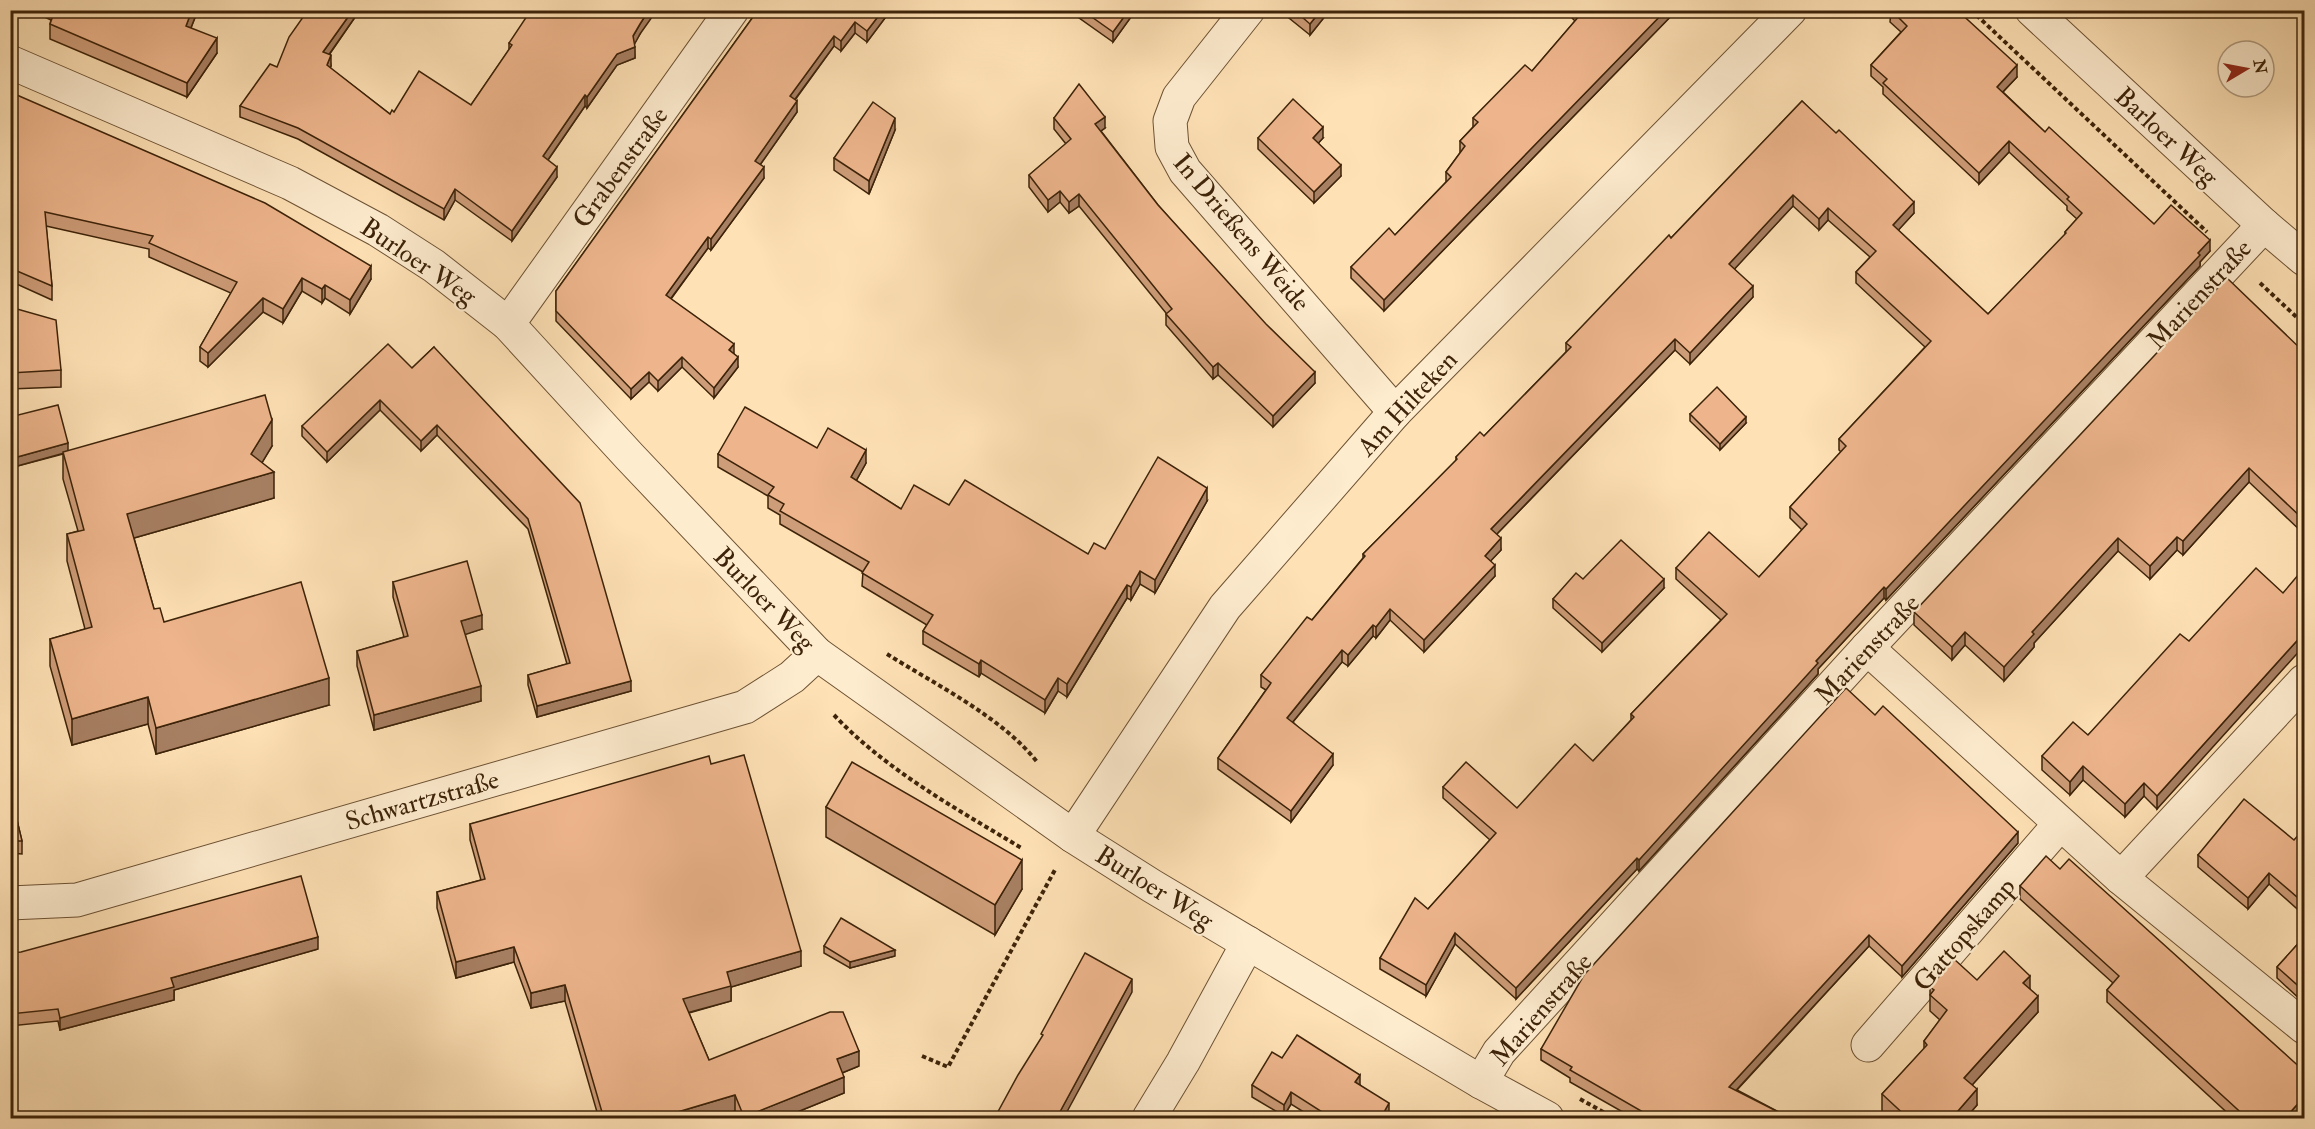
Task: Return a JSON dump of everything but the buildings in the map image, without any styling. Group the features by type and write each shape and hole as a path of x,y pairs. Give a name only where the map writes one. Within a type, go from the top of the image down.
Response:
{"street":[{"name":"Grabenstraße","path":"508,324 732,10"},
{"name":"In Drießens Weide","path":"1248,10 1179,97 1170,121 1172,147 1185,171 1395,412"},
{"name":"Am Hilteken","path":"1073,836 1225,607 1395,412 1790,10"},
{"name":"Barloer Weg","path":"2032,10 2264,225 2304,259"},
{"name":"Burloer Weg","path":"10,62 290,183 378,230 434,266 508,324 817,654 1073,836 1152,886 1547,1119"},
{"name":"Marienstraße","path":"1481,1082 1499,1052 1867,648 2264,225"},
{"path":"1867,648 2121,878 2304,1027"},
{"name":"Schwartzstraße","path":"10,903 77,900 745,707 792,677 817,654"},
{"path":"2121,878 2304,681"},
{"name":"Gattopskamp","path":"1868,1045 2060,824"},
{"path":"1149,1119 1184,1062 1248,943"}],"path":[{"path":"1971,10 2304,324"},
{"path":"879,650 980,712 1025,747 1040,765"},
{"path":"922,1056 948,1067 1073,836"},
{"path":"1575,1096 1614,1119"}]}
